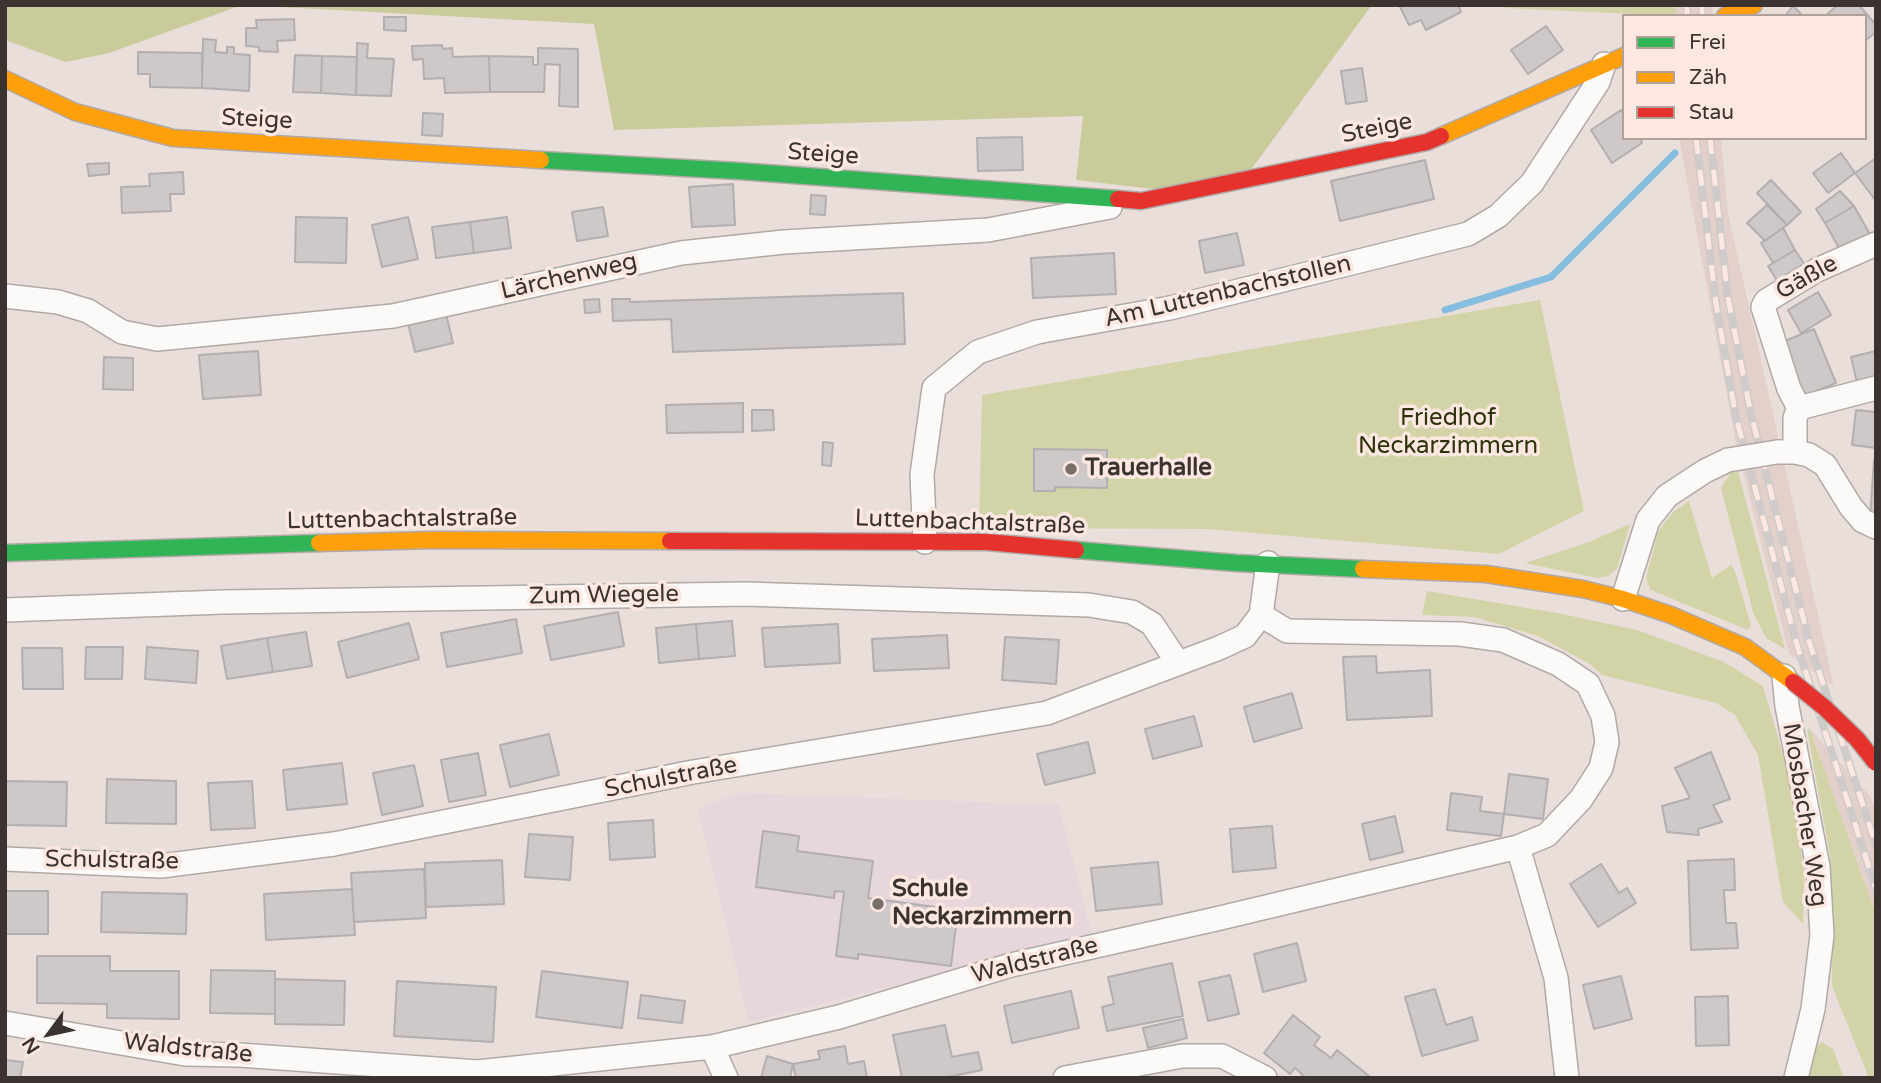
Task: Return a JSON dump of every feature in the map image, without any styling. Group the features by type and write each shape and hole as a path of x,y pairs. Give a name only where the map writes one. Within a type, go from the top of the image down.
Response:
{"street":[{"path":"1730,14 1754,5"},
{"name":"Steige","path":"5,79 75,112 173,138 738,171 1141,201 1427,142 1614,60"},
{"name":"Am Luttenbachstollen","path":"925,541 922,475 934,388 978,352 1037,332 1170,308 1468,234 1498,216 1532,183 1614,60"},
{"name":"Lärchenweg","path":"5,296 58,302 88,311 122,332 157,339 393,316 681,253 784,242 989,230 1141,201"},
{"name":"Gäßle","path":"1786,452 1798,408 1789,389 1763,307 1766,301 1817,270 1876,244"},
{"path":"1798,408 1876,388"},
{"path":"1623,598 1648,520 1667,496 1705,471 1728,460 1786,452 1809,455 1825,465 1850,507 1863,521 1876,527"},
{"name":"Luttenbachtalstraße","path":"5,554 433,540 925,541 987,542 1236,563 1486,574 1623,598 1671,615 1745,648 1789,679 1842,724 1876,763"},
{"path":"1261,615 1268,563"},
{"name":"Zum Wiegele","path":"5,610 223,602 745,594 1089,605 1132,612 1152,624 1178,663"},
{"name":"Schulstraße","path":"5,859 161,866 334,844 693,772 1047,713 1245,636 1261,615"},
{"name":"Waldstraße","path":"5,1023 185,1054 239,1055 478,1072 712,1047 839,1017 1011,965 1518,847 1547,835 1581,799 1601,768 1607,742 1603,716 1588,684 1558,664 1503,640 1460,634 1287,631 1261,615"},
{"name":"Mosbacher Weg","path":"1789,679 1787,706 1818,867 1822,935 1813,1009 1796,1078"},
{"path":"1518,847 1556,978 1567,1078"},
{"path":"712,1047 726,1078"},
{"path":"1065,1078 1182,1056 1222,1056 1265,1078"}],"shaded area":[{"path":"1676,5 1713,5 1713,14 1676,14"},
{"path":"1679,140 1721,140 1728,213 1834,686 1789,654 1736,443"},
{"path":"1810,729 1870,796 1876,812 1876,915"},
{"path":"739,793 1059,805 1092,936 749,1022 698,808"}],"green space":[{"path":"5,5 242,5 109,53 66,62 5,40"},
{"path":"242,5 1372,5 1250,171 1162,190 1076,180 1083,116 614,130 594,24"},
{"path":"1503,5 1676,5 1676,14 1633,14 1505,8"},
{"name":"Friedhof Neckarzimmern","path":"1540,300 1584,511 1499,554 1207,529 979,528 982,395"},
{"path":"1738,471 1785,649 1766,638 1753,612 1721,488 1731,472"},
{"path":"1689,501 1712,578 1731,565 1735,571 1751,625 1748,630 1651,590 1646,579 1658,532 1673,512"},
{"path":"1630,524 1617,569 1608,576 1597,578 1525,563 1589,542"},
{"path":"1427,591 1557,613 1637,630 1724,662 1763,686 1789,775 1804,870 1803,924 1783,902 1758,755 1735,715 1716,703 1602,675 1590,664 1538,636 1474,617 1422,615"},
{"path":"1810,729 1876,915 1876,1078 1869,1078 1832,986 1830,855 1807,730"},
{"path":"1822,1042 1833,1049 1844,1078 1809,1078 1814,1047"}],"building":[{"path":"1399,5 1458,5 1461,12 1426,30 1421,20 1409,25"},
{"path":"1838,5 1859,5 1867,14 1827,14"},
{"path":"1793,6 1801,14 1787,14"},
{"path":"1867,14 1876,25 1876,32 1867,39"},
{"path":"384,17 406,17 406,31 384,30"},
{"path":"294,19 295,40 277,41 278,52 259,51 259,47 246,46 246,28 257,28 256,20"},
{"path":"1546,26 1563,50 1528,74 1511,50"},
{"path":"203,39 216,40 215,52 227,53 227,47 234,47 234,54 250,55 249,91 202,88"},
{"path":"357,43 368,44 367,58 394,59 391,96 356,95"},
{"path":"442,45 443,49 452,48 453,57 489,56 490,92 445,93 444,78 424,79 423,59 413,60 412,46"},
{"path":"538,48 578,49 578,107 559,106 560,65 545,64 544,92 490,92 489,56 533,57 533,65 538,65"},
{"path":"138,52 202,53 202,88 150,87 150,74 138,74"},
{"path":"295,55 322,56 321,93 293,92"},
{"path":"322,56 357,57 356,95 321,93"},
{"path":"1362,68 1367,101 1346,104 1341,71"},
{"path":"1621,110 1622,140 1641,140 1642,143 1612,163 1591,130"},
{"path":"423,113 443,114 442,136 422,135"},
{"path":"1022,137 1023,170 978,171 977,138"},
{"path":"1841,153 1855,173 1828,193 1813,173"},
{"path":"1876,158 1876,201 1855,173"},
{"path":"1425,160 1434,199 1340,221 1331,181"},
{"path":"109,163 109,174 89,176 87,164"},
{"path":"183,172 184,194 170,194 171,211 122,213 121,187 150,186 149,174"},
{"path":"1771,180 1801,212 1787,225 1757,193"},
{"path":"733,184 735,225 692,227 689,187"},
{"path":"1840,191 1854,206 1825,223 1816,209"},
{"path":"811,195 826,196 825,215 810,214"},
{"path":"1767,205 1787,225 1765,241 1747,223"},
{"path":"1854,206 1872,238 1843,255 1825,223"},
{"path":"603,207 608,236 577,241 572,212"},
{"path":"296,217 347,218 346,263 295,262"},
{"path":"408,217 418,259 382,267 372,225"},
{"path":"507,217 511,248 474,253 470,222"},
{"path":"470,222 474,253 436,258 432,227"},
{"path":"1783,228 1795,250 1773,263 1761,243"},
{"path":"1237,233 1244,265 1205,273 1199,241"},
{"path":"1795,250 1805,265 1778,282 1768,266"},
{"path":"1114,253 1116,294 1033,298 1031,258"},
{"path":"1818,292 1831,315 1801,333 1788,310"},
{"path":"903,293 905,344 673,352 671,319 613,321 612,299 630,299 630,302"},
{"path":"599,299 600,312 585,313 584,300"},
{"path":"446,314 453,343 415,352 408,323"},
{"path":"1814,329 1836,383 1802,397 1780,343"},
{"path":"258,351 261,395 203,399 199,355"},
{"path":"1876,351 1876,383 1858,387 1851,357"},
{"path":"104,357 133,358 133,390 103,389"},
{"path":"743,403 743,432 667,433 666,405"},
{"path":"752,410 773,410 774,430 752,431"},
{"path":"1856,410 1876,412 1876,448 1852,445"},
{"path":"823,442 833,443 831,466 822,465"},
{"name":"Trauerhalle","path":"1034,449 1107,450 1107,488 1055,487 1055,491 1034,491"},
{"path":"1874,460 1876,518 1870,518"},
{"path":"618,612 624,646 551,660 544,626"},
{"path":"516,619 522,653 447,667 441,633"},
{"path":"732,621 735,656 699,659 696,624"},
{"path":"409,623 419,659 347,678 338,642"},
{"path":"696,624 699,659 659,663 656,628"},
{"path":"838,624 840,663 765,667 762,628"},
{"path":"306,632 312,666 273,672 267,638"},
{"path":"947,635 949,668 874,671 872,639"},
{"path":"1005,637 1059,640 1056,684 1002,680"},
{"path":"267,638 273,672 227,679 221,646"},
{"path":"86,647 123,647 122,679 85,679"},
{"path":"147,647 198,651 196,683 145,679"},
{"path":"22,648 62,648 63,689 23,689"},
{"path":"1376,656 1377,673 1430,670 1432,716 1347,720 1343,657"},
{"path":"1292,693 1302,728 1254,742 1244,707"},
{"path":"1194,716 1202,746 1153,759 1145,729"},
{"path":"549,734 559,775 510,787 500,745"},
{"path":"1088,742 1095,773 1045,785 1037,754"},
{"path":"1711,752 1730,799 1713,805 1722,822 1698,829 1699,835 1667,832 1662,806 1690,798 1675,768"},
{"path":"478,753 486,795 449,802 441,760"},
{"path":"342,763 347,804 287,810 283,770"},
{"path":"414,765 423,806 382,815 373,773"},
{"path":"1509,774 1548,779 1543,819 1504,814"},
{"path":"107,779 176,781 176,824 106,823"},
{"path":"5,781 67,782 66,826 5,825"},
{"path":"252,781 255,828 211,830 208,783"},
{"path":"1451,793 1482,797 1480,811 1504,814 1501,836 1447,830"},
{"path":"1395,816 1403,852 1370,860 1362,824"},
{"path":"653,820 655,857 610,860 608,823"},
{"path":"1272,826 1276,868 1233,872 1230,829"},
{"name":"Schule Neckarzimmern","path":"763,831 799,836 797,851 873,861 868,898 958,910 951,966 858,954 858,959 836,956 844,892 835,891 834,898 756,887"},
{"path":"529,834 573,837 570,880 525,877"},
{"path":"1734,859 1735,890 1724,890 1726,923 1736,923 1738,948 1691,950 1688,861"},
{"path":"502,860 504,904 426,907 425,863"},
{"path":"1158,862 1162,904 1096,911 1091,868"},
{"path":"1601,864 1619,893 1627,888 1636,903 1598,927 1570,884"},
{"path":"424,869 426,918 354,922 351,873"},
{"path":"352,889 355,935 266,940 264,894"},
{"path":"5,891 48,891 48,934 5,934"},
{"path":"102,892 187,894 186,934 101,932"},
{"path":"1297,943 1306,981 1263,992 1254,954"},
{"path":"37,956 110,956 110,971 179,971 179,1019 107,1018 107,1004 37,1003"},
{"path":"1172,963 1183,1016 1107,1031 1102,1007 1114,1004 1108,977"},
{"path":"211,970 275,971 275,1014 210,1013"},
{"path":"542,971 628,982 622,1028 536,1017"},
{"path":"1230,975 1239,1014 1208,1021 1199,982"},
{"path":"1621,976 1632,1019 1594,1029 1583,985"},
{"path":"275,979 345,981 344,1025 275,1024"},
{"path":"397,981 496,987 493,1042 394,1036"},
{"path":"1435,989 1446,1025 1472,1017 1478,1040 1422,1056 1405,997"},
{"path":"1071,991 1079,1028 1012,1043 1004,1006"},
{"path":"641,995 685,1001 682,1023 638,1018"},
{"path":"1728,996 1729,1045 1696,1046 1695,997"},
{"path":"1293,1015 1320,1037 1314,1045 1331,1058 1337,1050 1369,1076 1306,1078 1295,1068 1290,1074 1264,1053"},
{"path":"1183,1019 1187,1038 1148,1048 1143,1028"},
{"path":"945,1025 952,1057 978,1052 982,1070 943,1078 902,1078 893,1035"},
{"path":"845,1046 848,1064 864,1061 867,1078 796,1078 793,1064 820,1059 818,1051"},
{"path":"767,1056 793,1064 790,1078 761,1078"},
{"path":"5,1060 23,1062 20,1078 5,1078"}],"waterway":[{"path":"1445,310 1551,277 1675,153"}],"railway":[{"path":"1687,5 1687,14"},
{"path":"1702,5 1702,14"},
{"path":"1696,140 1716,304 1736,417 1797,645 1876,889"},
{"path":"1710,140 1728,298 1751,414 1809,641 1876,845"}],"traffic: fast":[{"path":"541,160 738,171 1118,199"},
{"path":"5,553 319,543"},
{"path":"1076,550 1236,563 1363,569"}],"traffic: slow":[{"path":"1730,14 1754,5"},
{"path":"1441,136 1622,57"},
{"path":"5,79 75,112 173,138 541,160"},
{"path":"319,543 433,540 670,541"},
{"path":"1363,569 1486,574 1583,589 1623,599 1671,615 1745,647 1793,682"}],"traffic: jam":[{"path":"1118,199 1141,201 1427,142 1441,136"},
{"path":"670,541 987,542 1076,550"},
{"path":"1793,682 1857,739 1876,763"}],"place":[{"name":"Trauerhalle","path":"1071,469"},
{"name":"Schule Neckarzimmern","path":"878,904"}]}
